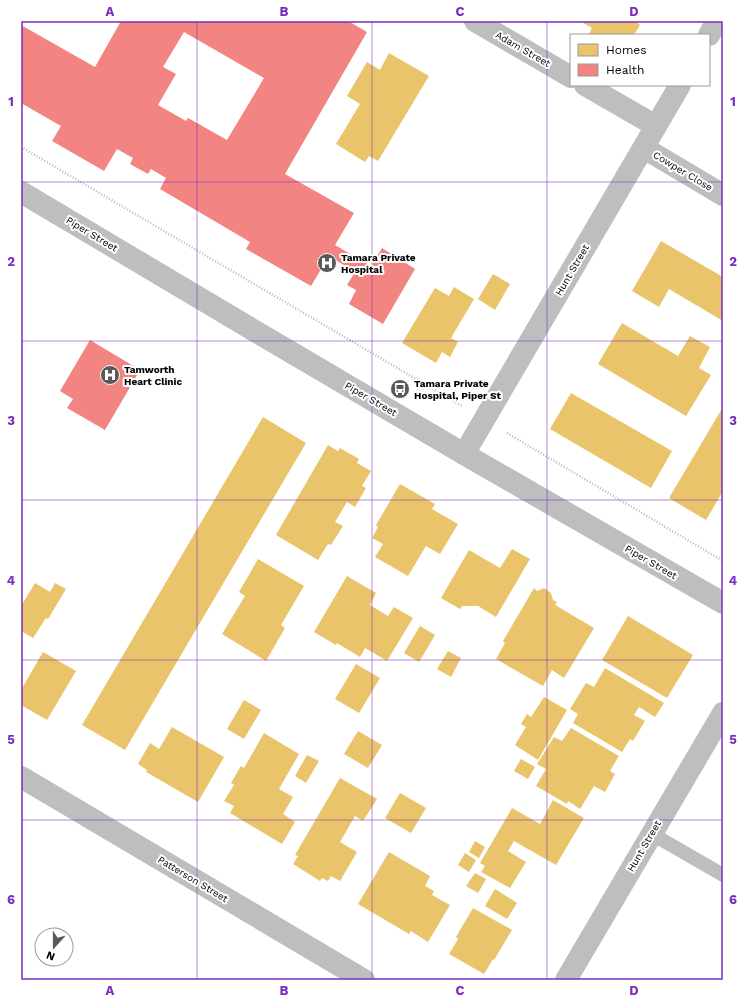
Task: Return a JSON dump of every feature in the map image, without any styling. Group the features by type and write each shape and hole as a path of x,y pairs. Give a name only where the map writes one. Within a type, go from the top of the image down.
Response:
{"street":[{"name":"Adam Street","path":"475,21 570,76"},
{"path":"710,34 717,21"},
{"path":"587,86 656,126"},
{"name":"Hunt Street","path":"464,454 679,86"},
{"name":"Cowper Close","path":"644,148 723,195"},
{"name":"Piper Street","path":"21,192 464,454 723,603"},
{"name":"Hunt Street","path":"566,980 723,713"},
{"name":"Patterson Street","path":"21,777 364,980"}],"lane":[{"path":"652,834 723,875"}],"path":[{"path":"21,147 464,407"},
{"path":"506,432 723,561"}],"building: Homes":[{"path":"580,21 637,21 640,25 635,34 589,34 592,28"},
{"path":"389,53 429,76 378,161 369,156 365,162 336,144 360,104 347,96 367,62 380,70"},
{"path":"661,241 723,277 723,321 669,289 659,307 632,291"},
{"path":"493,274 510,284 495,310 478,299"},
{"path":"454,287 474,299 451,338 458,342 450,357 442,352 436,363 402,343 435,288 449,296"},
{"path":"622,323 678,356 690,336 710,347 699,368 711,375 686,416 598,364"},
{"path":"571,393 672,451 651,488 550,429"},
{"path":"723,407 723,491 706,520 669,498"},
{"path":"263,417 306,443 125,750 82,725"},
{"path":"328,445 338,451 340,448 359,459 357,463 371,471 362,486 366,488 355,507 347,502 335,522 343,526 331,545 328,544 318,560 276,535"},
{"path":"400,484 435,504 432,509 458,524 440,554 426,546 408,576 375,557 383,544 372,538 378,527 376,525"},
{"path":"512,549 530,559 496,617 478,606 462,606 460,609 441,598 469,550 500,568"},
{"path":"258,559 304,586 281,625 285,628 266,661 222,634 245,596 239,592"},
{"path":"347,576 376,593 370,605 388,616 394,607 413,618 387,661 365,648 360,657 337,643 336,645 314,632"},
{"path":"35,583 50,592 55,583 66,589 48,619 46,618 33,638 21,631 21,606"},
{"path":"534,588 537,591 544,588 551,593 553,600 557,602 555,605 594,628 564,678 552,670 543,686 496,659 505,643 503,641"},
{"path":"628,616 693,655 667,698 602,660"},
{"path":"420,626 435,635 419,662 404,653"},
{"path":"448,651 461,658 451,677 437,669"},
{"path":"43,652 76,671 47,720 21,705 21,690"},
{"path":"356,664 380,678 359,713 335,699"},
{"path":"605,668 664,703 655,717 639,707 634,715 645,721 633,741 630,739 622,752 573,723 578,714 570,709 586,683 594,687"},
{"path":"544,697 567,710 538,760 515,745 526,727 521,724 527,714 531,717"},
{"path":"244,700 261,710 244,739 227,729"},
{"path":"172,727 224,757 198,802 146,772 147,770 138,764 150,743 159,749"},
{"path":"571,728 619,756 610,771 615,774 605,792 594,786 580,809 568,801 567,804 536,786 546,769 537,764 554,737 562,741"},
{"path":"358,731 382,745 368,768 344,754"},
{"path":"264,733 299,754 279,789 293,797 283,814 295,822 282,844 230,813 234,806 224,801 234,785 231,783 241,766 244,768"},
{"path":"307,755 319,761 306,783 295,776"},
{"path":"521,759 535,767 528,779 514,771"},
{"path":"340,778 377,799 363,821 355,816 340,842 357,852 340,881 331,876 328,881 322,878 320,881 293,864 298,856 295,855"},
{"path":"400,793 426,808 411,833 385,818"},
{"path":"553,800 584,818 556,865 514,841 508,851 526,862 510,888 481,872 485,866 480,863 512,808 540,824"},
{"path":"475,841 485,847 479,858 469,852"},
{"path":"389,852 430,876 425,886 434,891 432,895 450,905 428,942 411,931 409,934 358,904"},
{"path":"465,853 476,860 469,872 458,865"},
{"path":"475,873 486,879 478,893 466,886"},
{"path":"495,889 517,903 507,919 485,906"},
{"path":"473,908 512,930 484,974 449,954 458,939 456,937"}],"building: Health":[{"path":"121,21 348,21 367,32 285,174 354,213 335,245 371,266 382,248 415,269 383,324 349,304 356,290 347,285 355,272 329,256 311,286 246,249 250,242 160,189 166,178 151,169 148,174 130,164 133,158 117,149 104,171 52,141 61,126 21,103 21,25 95,67","holes":["184,32 264,78 227,140 188,118 186,121 158,105 176,74 163,67"]},
{"path":"90,340 140,370 105,430 67,408 73,399 60,391"}],"place":[{"name":"Tamara Private Hospital","path":"327,263"},
{"name":"Tamworth Heart Clinic","path":"110,375"},
{"name":"Tamara Private Hospital, Piper St","path":"400,389"}]}
